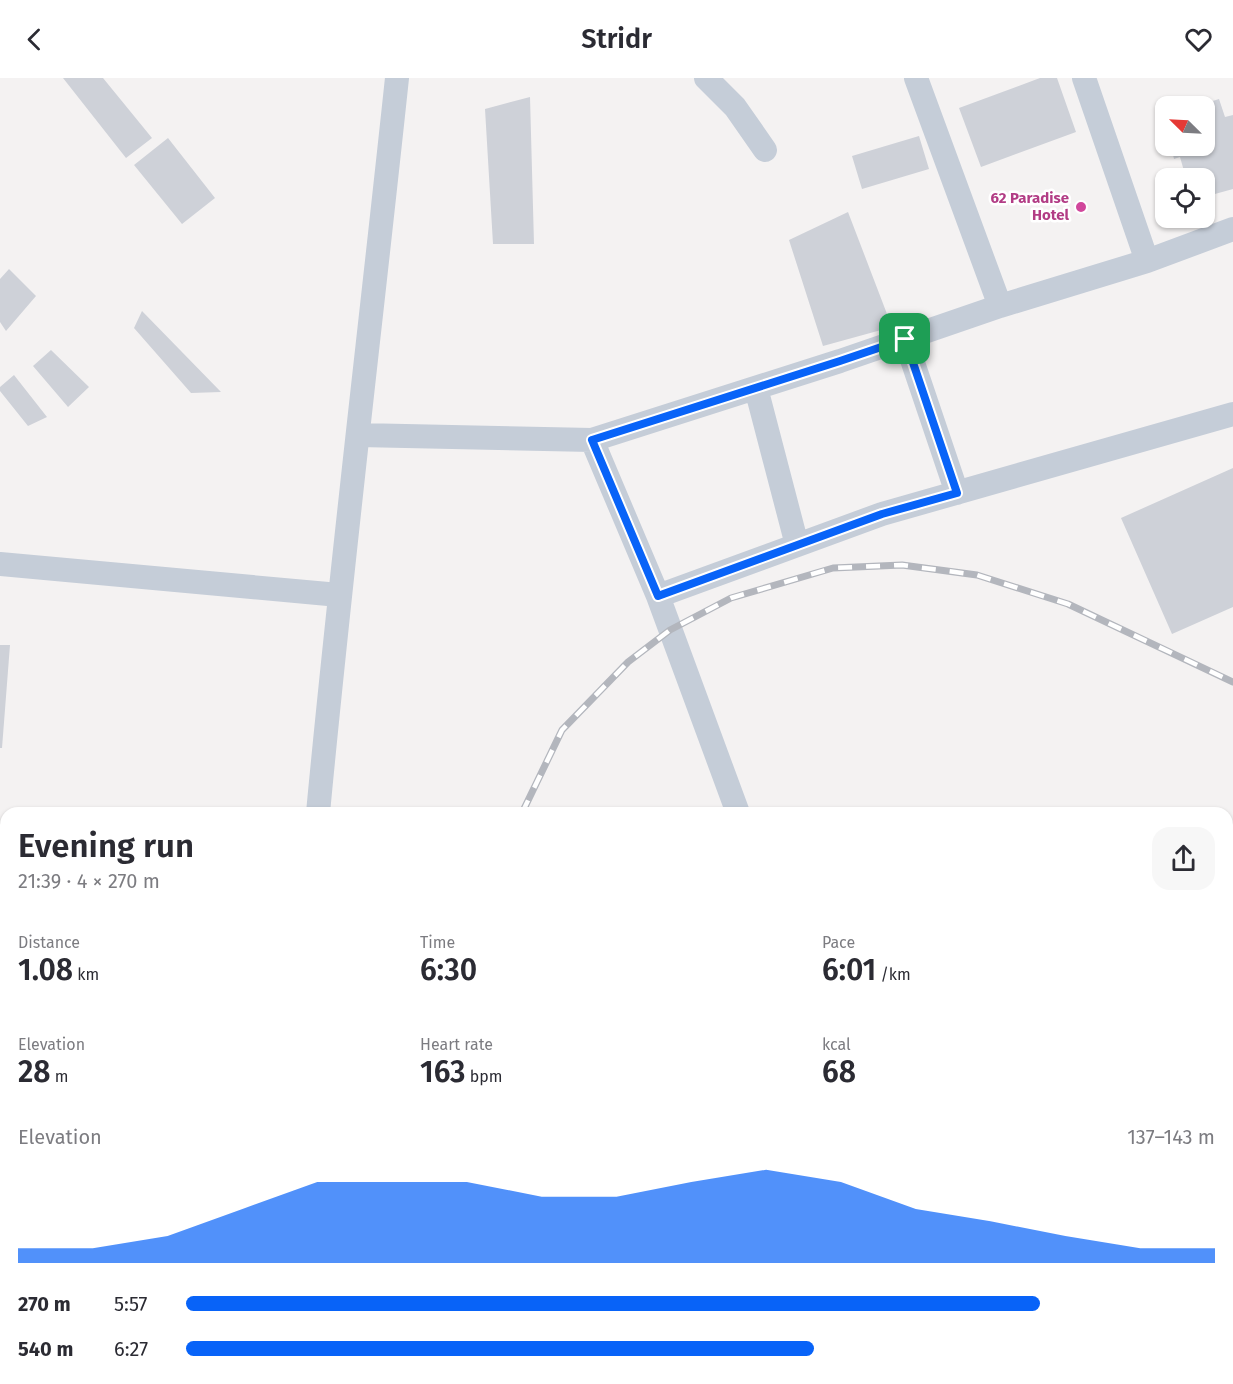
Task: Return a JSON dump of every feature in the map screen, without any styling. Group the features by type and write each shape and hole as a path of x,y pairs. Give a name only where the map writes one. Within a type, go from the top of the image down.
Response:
{"street":[{"path":"319,807 339,595 398,78"},
{"path":"706,78 735,108 765,150"},
{"path":"916,78 1000,306"},
{"path":"1084,78 1147,261"},
{"path":"359,435 592,440 1000,306 1147,261 1233,229"},
{"path":"905,339 957,493"},
{"path":"756,388 797,545"},
{"path":"658,596 882,514 1233,414"},
{"path":"592,440 658,596 736,807"},
{"path":"0,564 339,595"}],"building":[{"path":"63,78 103,78 152,138 126,158"},
{"path":"1040,78 1057,78 1076,132 981,167 959,108"},
{"path":"530,97 534,244 493,244 485,109"},
{"path":"1219,99 1225,117 1233,115 1233,189 1215,194 1215,168 1183,168 1180,157 1174,159 1173,156 1215,156 1215,100"},
{"path":"919,136 929,169 862,189 852,156"},
{"path":"168,138 215,198 182,224 134,165"},
{"path":"848,212 892,327 823,346 789,240"},
{"path":"9,269 36,296 6,331 0,322 0,279"},
{"path":"142,311 221,392 191,393 134,328"},
{"path":"51,350 89,387 68,407 33,366"},
{"path":"14,375 47,417 28,426 0,391 0,387"},
{"path":"1233,468 1233,607 1172,634 1121,518"},
{"path":"0,645 10,645 2,748 0,748"}],"railway":[{"path":"525,807 562,730 628,662 670,630 731,598 833,568 902,565 977,575 1068,604 1233,682"}],"place":[{"name":"62 Paradise Hotel","path":"1081,207"}],"route":[{"path":"905,339 957,493 882,514 658,596 592,440 905,339"}]}
